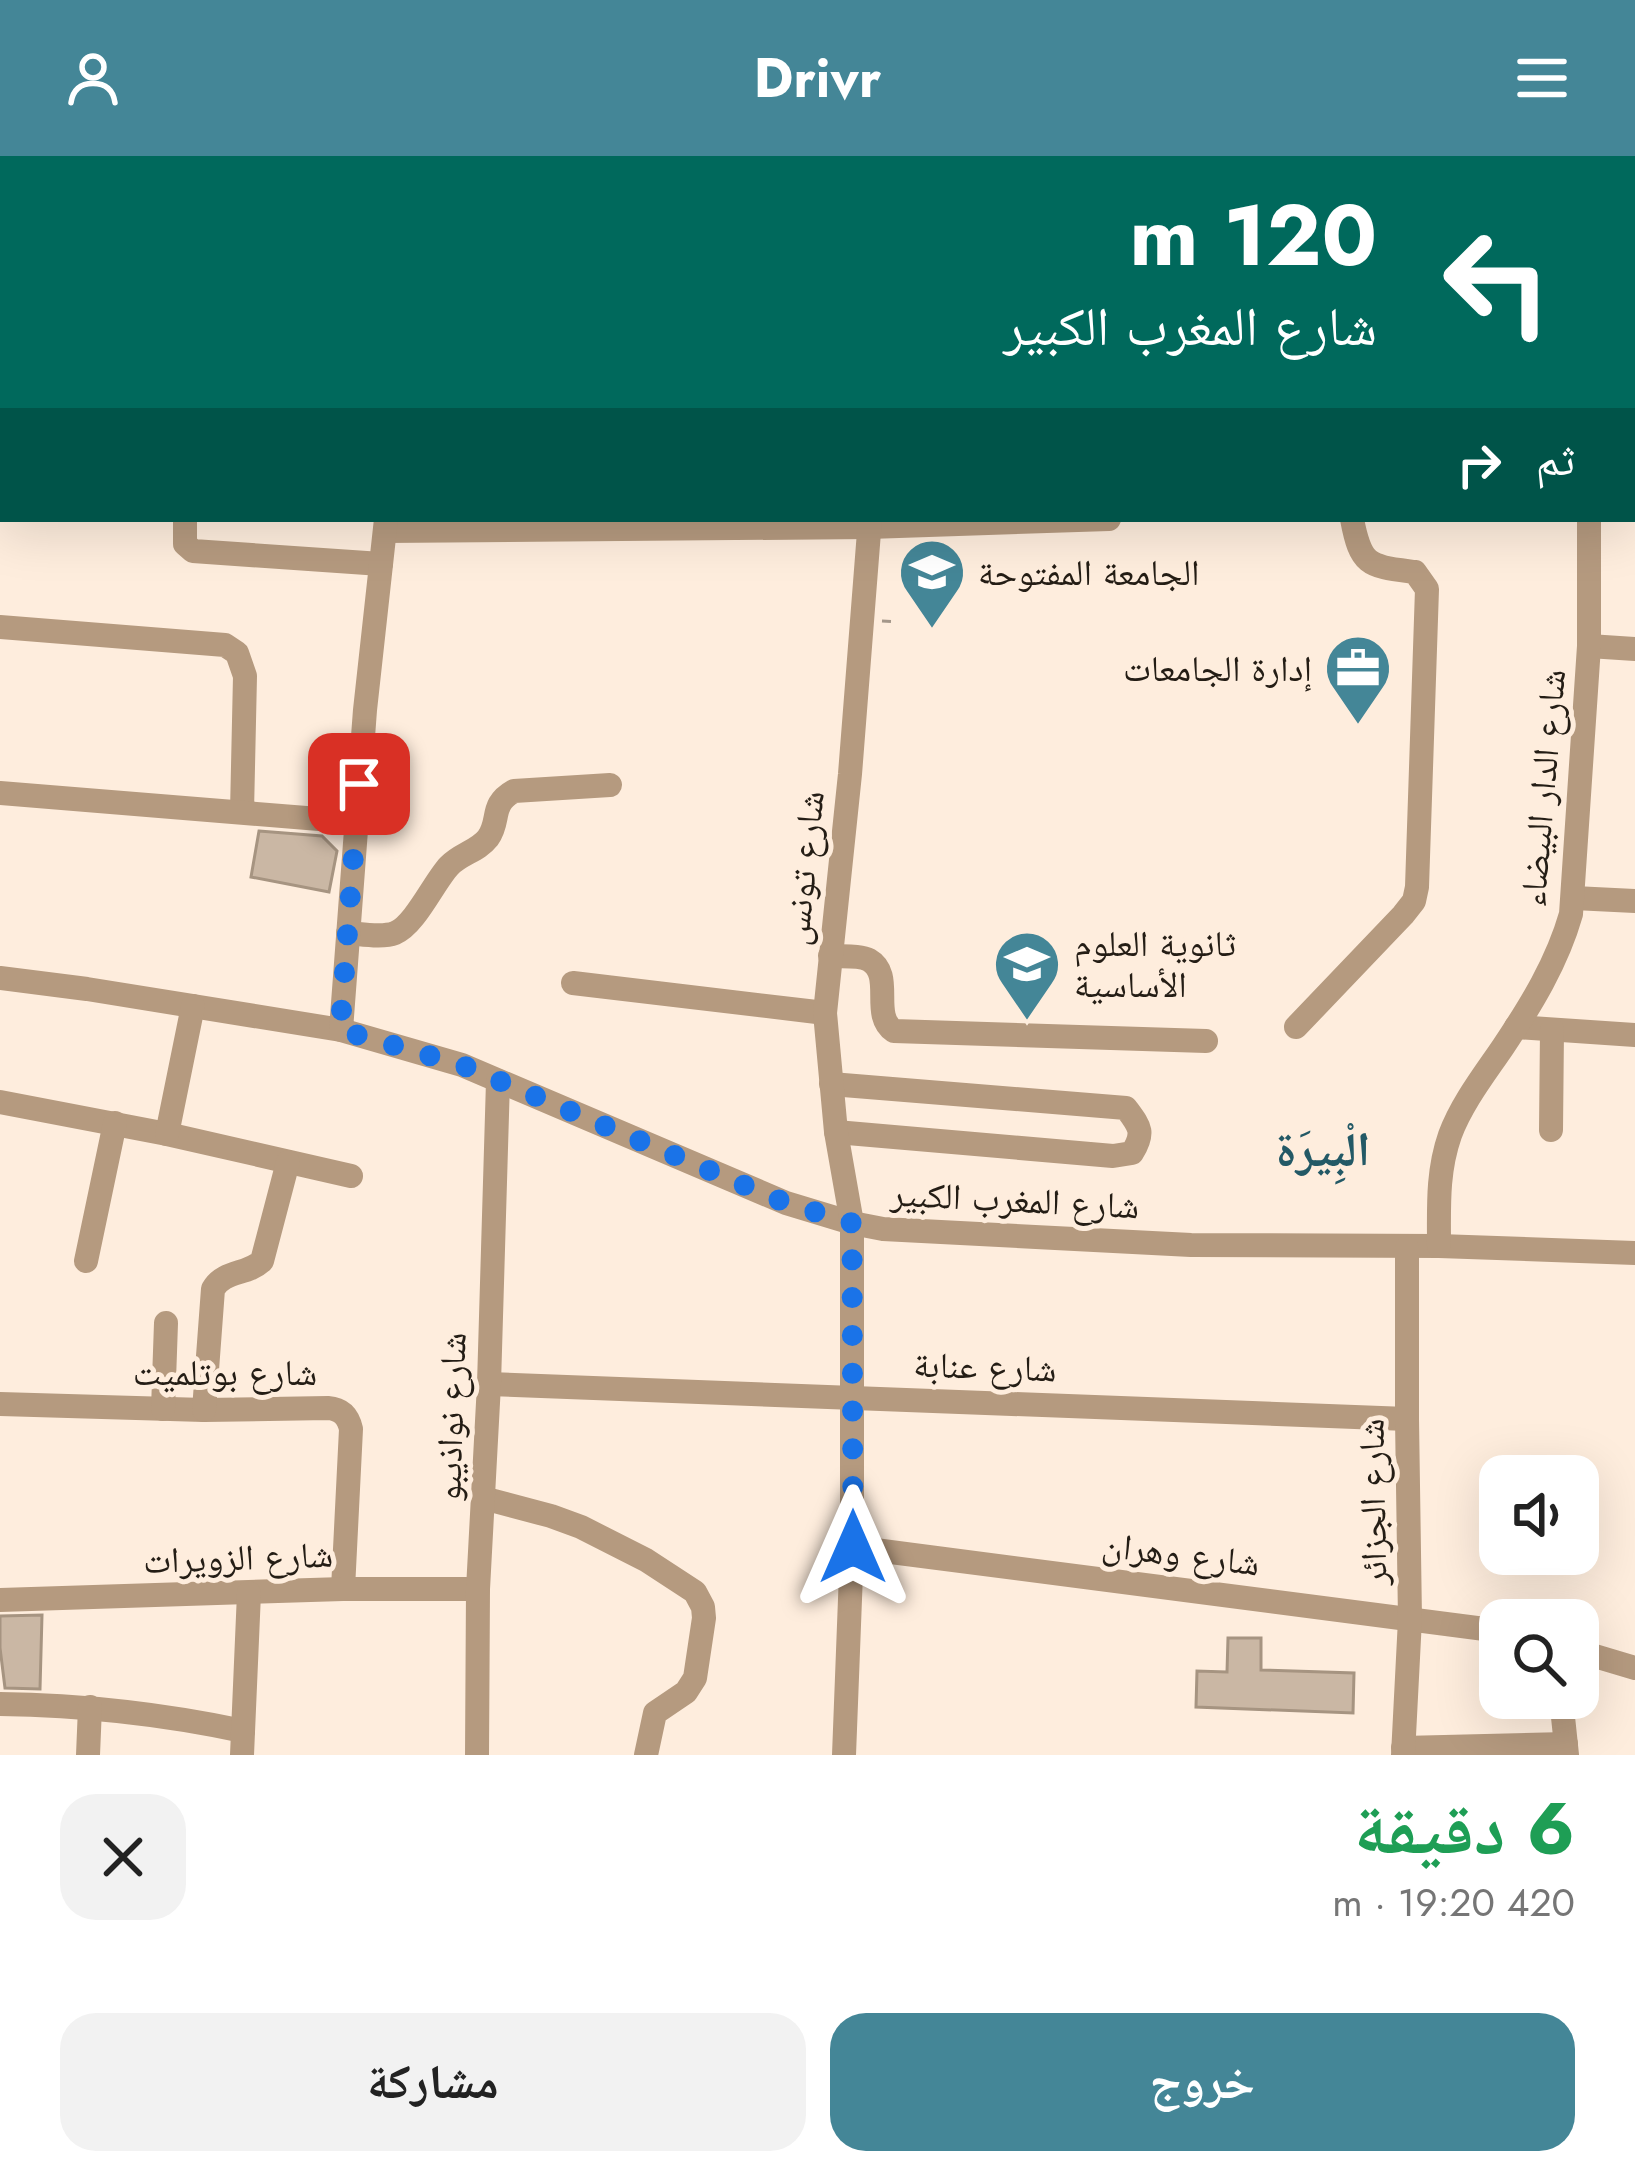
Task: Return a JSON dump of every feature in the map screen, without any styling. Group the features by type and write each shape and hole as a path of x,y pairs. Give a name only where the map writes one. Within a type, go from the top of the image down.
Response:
{"street":[{"path":"184,522 185,544 193,551 381,563"},
{"path":"340,1030 385,525 929,522"},
{"path":"1296,1028 1403,915 1417,887 1427,590 1415,572 1381,568 1365,559 1357,549 1352,522"},
{"name":"شارع الدار البيضاء","path":"1439,1246 1441,1167 1449,1139 1459,1115 1540,989 1574,898 1589,646 1588,522"},
{"name":"شارع تونس","path":"844,1755 853,1547 852,1223 836,1132 825,1013 869,523"},
{"path":"0,627 225,645 237,653 245,676 242,812"},
{"path":"1589,646 1635,649"},
{"path":"348,933 390,935 405,927 448,866 484,843 496,809 514,790 610,785"},
{"path":"0,793 356,821"},
{"path":"1574,898 1635,901"},
{"path":"830,956 867,958 874,964 880,973 883,1020 894,1031 1206,1041"},
{"name":"شارع المغرب الكبير","path":"0,978 340,1030 462,1065 786,1203 852,1223 910,1231 1191,1245 1635,1253"},
{"path":"573,983 825,1013"},
{"path":"167,1134 193,1006"},
{"path":"1516,1027 1635,1035"},
{"path":"1551,1130 1552,1030"},
{"name":"شارع نواذيبو","path":"477,1755 478,1589 498,1082"},
{"path":"832,1084 1126,1108 1139,1126 1140,1140 1132,1153 1113,1156 836,1132"},
{"path":"0,1102 351,1176"},
{"path":"86,1261 115,1123"},
{"path":"204,1410 213,1289 223,1277 262,1261 288,1162"},
{"name":"شارع الجزائر","path":"1403,1752 1410,1619 1407,1248"},
{"path":"163,1409 166,1323"},
{"path":"164,1363 206,1366"},
{"name":"شارع عنابة","path":"489,1384 1407,1419"},
{"name":"شارع بوتلميت","path":"0,1404 328,1408 345,1415 351,1429 343,1589"},
{"path":"483,1498 550,1516 615,1543 690,1587 699,1598 704,1618 695,1678 686,1693 655,1713 646,1755"},
{"name":"شارع وهران","path":"853,1547 1479,1628"},
{"name":"شارع الزويرات","path":"0,1600 478,1589"},
{"path":"0,1704 90,1707 172,1717 243,1743 249,1593"},
{"path":"1599,1657 1635,1668"},
{"path":"88,1755 90,1707"},
{"path":"1403,1752 1566,1749 1563,1719"}],"building":[{"path":"259,831 322,836 337,851 329,892 251,877"},
{"path":"42,1615 40,1689 5,1688 0,1616"},
{"path":"1228,1638 1261,1638 1261,1670 1354,1673 1353,1713 1196,1707 1197,1671 1227,1672"}],"place":[{"name":"الجامعة المفتوحة","path":"932,631"},
{"name":"إدارة الجامعات","path":"1358,727"},
{"name":"ثانوية العلوم الأساسية","path":"1027,1023"}],"district":[{"name":"الْبِيرَة","path":"1323,1149"}],"route":[{"path":"359,784 340,1030 462,1065 786,1203 852,1223 853,1547"}]}
